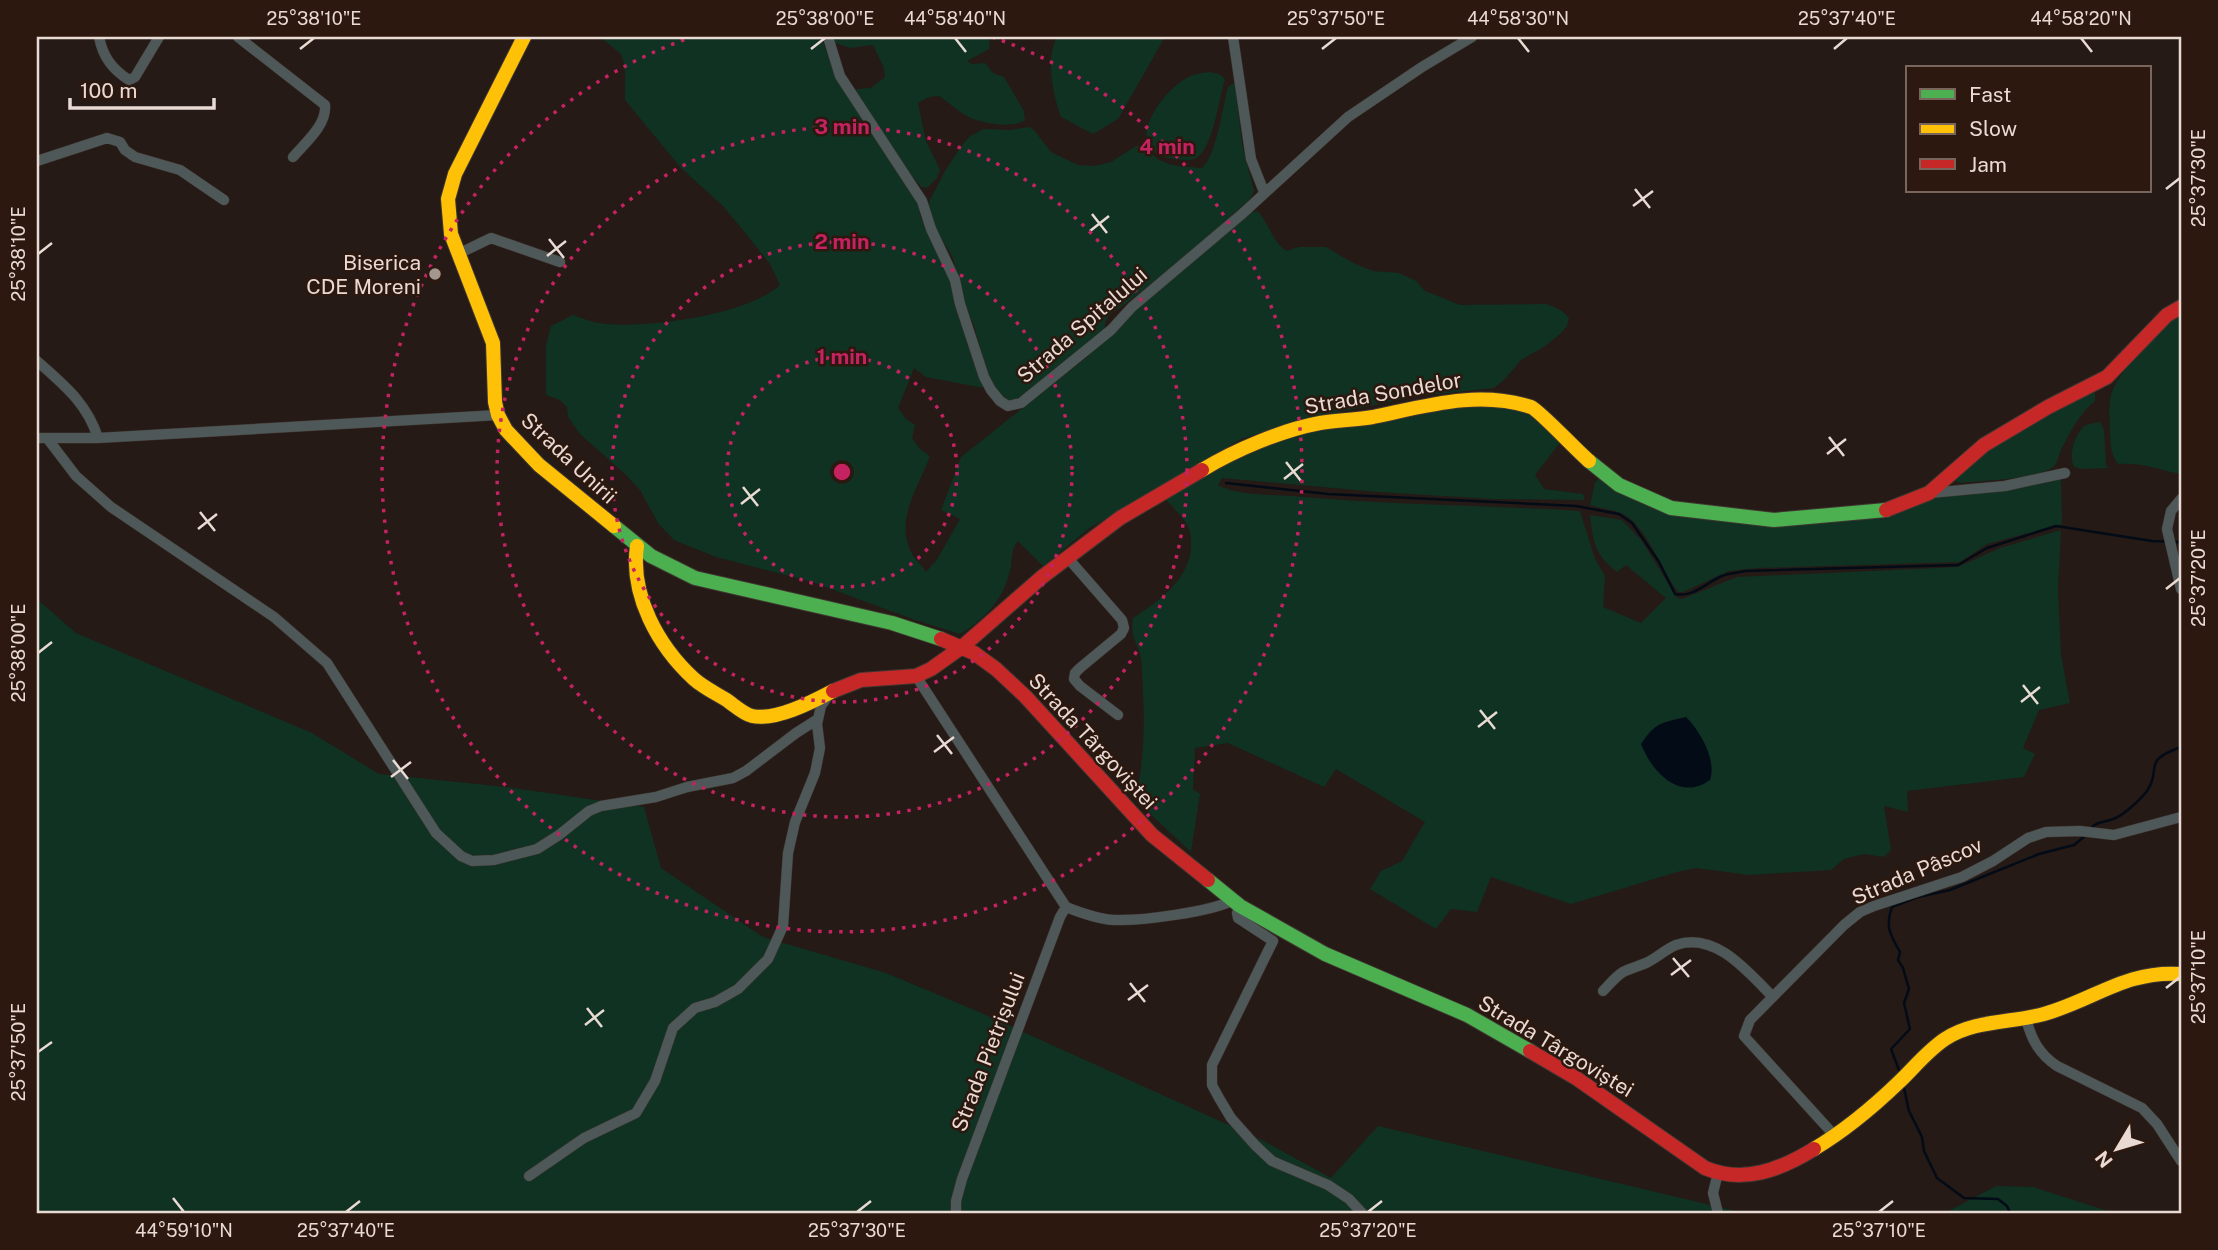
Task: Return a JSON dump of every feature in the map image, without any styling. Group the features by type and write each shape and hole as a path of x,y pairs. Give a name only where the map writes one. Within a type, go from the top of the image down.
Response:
{"main road":[{"path":"498,415 493,343 458,254 448,222 447,209 450,188 524,37"},
{"name":"Strada Sondelor","path":"962,647 1067,556 1163,492 1212,464 1259,443 1320,423 1366,418 1454,400 1491,398 1534,408 1572,447 1619,485 1671,508 1774,520 1886,510 1929,493 1984,445 2048,407 2108,377 2167,315 2181,306"},
{"name":"Strada Unirii","path":"498,415 506,430 539,465 637,546 663,564 695,578 871,618 930,635"},
{"path":"637,546 635,561 639,584 654,632 694,679 751,716 784,714 829,694 836,688 861,680 916,677 945,661 962,647"},
{"name":"Strada Târgoviștei","path":"930,635 974,653 1005,676 1139,821 1276,935 1446,1006 1489,1027 1576,1078 1693,1160 1718,1173 1741,1176 1766,1171 1794,1160 1834,1135 1880,1099 1949,1037 1969,1028 2026,1018 2067,1006 2137,975 2154,972 2181,974"}],"street":[{"path":"99,37 108,63 128,80 135,77 159,37"},
{"path":"237,37 325,105 326,114 321,123 293,158"},
{"name":"Strada Spitalului","path":"828,37 841,76 922,201 931,229 949,264 984,377 995,396 1008,406 1021,403 1091,347 1132,307 1348,117 1472,37"},
{"path":"1233,37 1251,159 1264,192"},
{"path":"37,161 107,138 113,139 135,157 180,170 224,200"},
{"path":"458,254 491,238 560,262"},
{"path":"37,361 85,407 98,438"},
{"name":"Strada Unirii","path":"42,438 98,438 498,415"},
{"path":"42,438 76,476 111,507 274,617 327,663 436,833 461,856 472,861 494,860 537,849 589,811 601,806 656,797 687,787 733,778 818,719"},
{"path":"1929,493 2005,486 2065,473"},
{"path":"2181,499 2171,511 2167,529 2181,589"},
{"path":"1067,556 1122,620 1124,628 1121,634 1080,668 1074,679 1080,687 1118,715"},
{"path":"916,677 1066,907 1082,914 1114,920 1211,909 1237,903"},
{"path":"529,1176 584,1139 636,1113 655,1082 673,1028 695,1008 715,1002 738,989 768,959 783,926 788,853 795,822 817,764 820,747 818,719 821,706 829,694"},
{"name":"Strada Pâscov","path":"1834,1135 1744,1036 1749,1020 1844,925 1860,912 1874,906 1962,877 2028,838 2046,831 2114,835 2181,817"},
{"name":"Strada Pietrișului","path":"956,1213 956,1200 962,1179 1066,907"},
{"path":"1276,935 1212,1065 1212,1085 1231,1118 1272,1161 1328,1185 1349,1199 1362,1213"},
{"path":"1603,991 1620,974 1679,944 1699,943 1717,948 1740,964 1772,996"},
{"path":"2026,1018 2030,1034 2047,1059 2142,1108 2157,1124 2181,1161"},
{"path":"1718,1173 1713,1193 1718,1213"}],"green space":[{"path":"600,37 821,37 838,81 919,204 920,216 942,255 967,330 973,362 985,386 984,388 926,377 914,368 898,408 906,419 915,425 912,438 920,449 930,456 907,513 906,525 910,550 926,572 938,558 960,519 941,510 961,457 1087,357 1135,309 1240,219 1252,212 1258,211 1278,243 1287,251 1299,247 1326,247 1373,271 1399,273 1416,281 1425,291 1460,305 1546,304 1567,315 1567,326 1544,347 1521,360 1494,388 1419,396 1304,419 1241,439 1088,529 1043,566 1018,541 1007,581 998,600 985,615 960,634 812,582 716,557 674,540 658,523 640,490 580,434 568,417 567,407 560,400 546,395 546,345 551,326 573,315 618,325 667,322 745,305 765,296 780,285 770,264 723,206 681,168 625,100 625,66 621,54"},
{"path":"830,37 990,37 989,49 967,61 972,64 985,63 993,73 1004,77 1024,111 1025,120 1008,125 976,120 939,96 929,97 918,103 926,141 940,170 937,178 927,188 921,187 895,154 855,94 857,89 871,88 885,77 884,68 873,45 850,48 832,42"},
{"path":"1057,37 1165,37 1118,119 1093,134 1061,117 1053,88 1051,66"},
{"path":"1210,72 1225,79 1205,148 1192,160 1158,154 1149,146 1146,135 1155,110 1164,97 1185,79"},
{"path":"1235,82 1242,144 1254,191 1250,199 1175,266 1111,313 1100,336 1055,369 1024,397 1009,401 1002,397 988,381 953,258 929,213 929,202 960,148 970,136 984,129 1011,130 1028,127 1034,130 1051,152 1078,165 1094,166 1111,162 1136,146 1143,145 1163,161 1177,166 1202,168 1215,142 1228,87"},
{"path":"2181,313 2181,474 2142,465 2118,464 2111,446 2111,395 2122,375 2141,351"},
{"path":"2092,390 2095,393 2095,401 2075,424 2055,465 2049,470 1996,480 1961,483 1953,480 1985,448"},
{"path":"1483,404 1531,412 1562,440 1535,475 1544,489 1583,494 1585,500 1493,499 1222,478 1218,485 1234,491 1264,495 1580,511 1595,559 1605,576 1603,607 1641,623 1666,598 1626,565 1617,572 1604,560 1594,541 1590,515 1622,520 1642,541 1677,598 1682,599 1737,577 1958,567 2000,548 2061,530 2058,590 2061,655 2070,703 2039,710 2023,748 2035,754 2024,777 1907,791 1908,812 1884,806 1891,850 1884,857 1864,854 1844,859 1831,870 1749,875 1696,868 1571,904 1491,877 1477,912 1451,909 1436,929 1370,889 1381,871 1402,861 1425,822 1336,769 1324,787 1228,743 1195,748 1193,789 1200,794 1191,852 1135,800 1142,754 1144,707 1142,662 1133,634 1133,618 1175,583 1189,560 1191,547 1186,523 1165,498 1197,476 1307,430"},
{"path":"2100,422 2104,430 2106,466 2109,468 2074,467 2072,456 2076,437 2083,427"},
{"path":"1600,477 1666,512 1770,521 2059,478 2062,524 1987,544 1960,562 1757,568 1729,571 1678,592 1646,538 1631,520 1619,512 1590,505 1595,483"},
{"path":"37,599 76,633 312,733 379,774 506,787 644,807 661,868 763,937 886,973 977,1011 1264,1141 1331,1178 1378,1126 1744,1213 37,1213"},
{"path":"1996,1186 2033,1187 2114,1213 1945,1213"}],"shaded area":[{"path":"1686,717 1706,746 1712,772 1710,780 1688,788 1668,781 1652,765 1641,744 1651,731 1660,725"}],"waterway":[{"path":"1226,483 1328,494 1576,506 1619,514 1632,523 1659,562 1675,594 1682,595 1694,592 1727,574 1745,571 1958,565 1987,548 2056,526 2152,541 2181,542"},
{"path":"2089,830 2131,807 2147,791 2156,761 2181,747"},
{"path":"1899,1070 1891,1049 1910,1029 1904,1003 1909,989 1898,960 1900,952 1890,930 1892,907 1918,897 1950,890 2039,854 2074,845 2085,836"},
{"path":"1904,1088 1909,1111 1937,1178 1964,1198 1998,1199 2007,1206 2010,1213"}],"traffic: fast":[{"path":"1589,461 1619,485 1671,508 1774,520 1886,510"},
{"path":"614,526 651,556 695,578 892,623 941,639"},
{"path":"1208,880 1240,906 1325,954 1467,1015 1530,1051"}],"traffic: slow":[{"path":"524,37 455,174 448,199 451,234 493,343 495,402 506,430 539,465 614,526"},
{"path":"1202,470 1259,442 1305,426 1472,400 1511,402 1531,407 1589,461"},
{"path":"637,546 638,583 649,618 669,651 698,682 745,713 762,717 794,709 833,691"},
{"path":"1814,1149 1858,1119 1932,1049 1956,1033 1980,1025 2044,1014 2127,981 2161,974 2181,974"}],"traffic: jam":[{"path":"1886,510 1929,493 1984,445 2048,407 2107,377 2167,315 2181,307"},
{"path":"833,691 861,680 916,676 931,669 962,647 1042,577 1120,518 1202,470"},
{"path":"941,639 974,653 996,669 1025,696 1152,835 1208,880"},
{"path":"1530,1051 1576,1078 1705,1168 1719,1173 1747,1175 1761,1172 1788,1163 1814,1149"}],"place":[{"name":"Biserica CDE Moreni","path":"435,274"}]}
